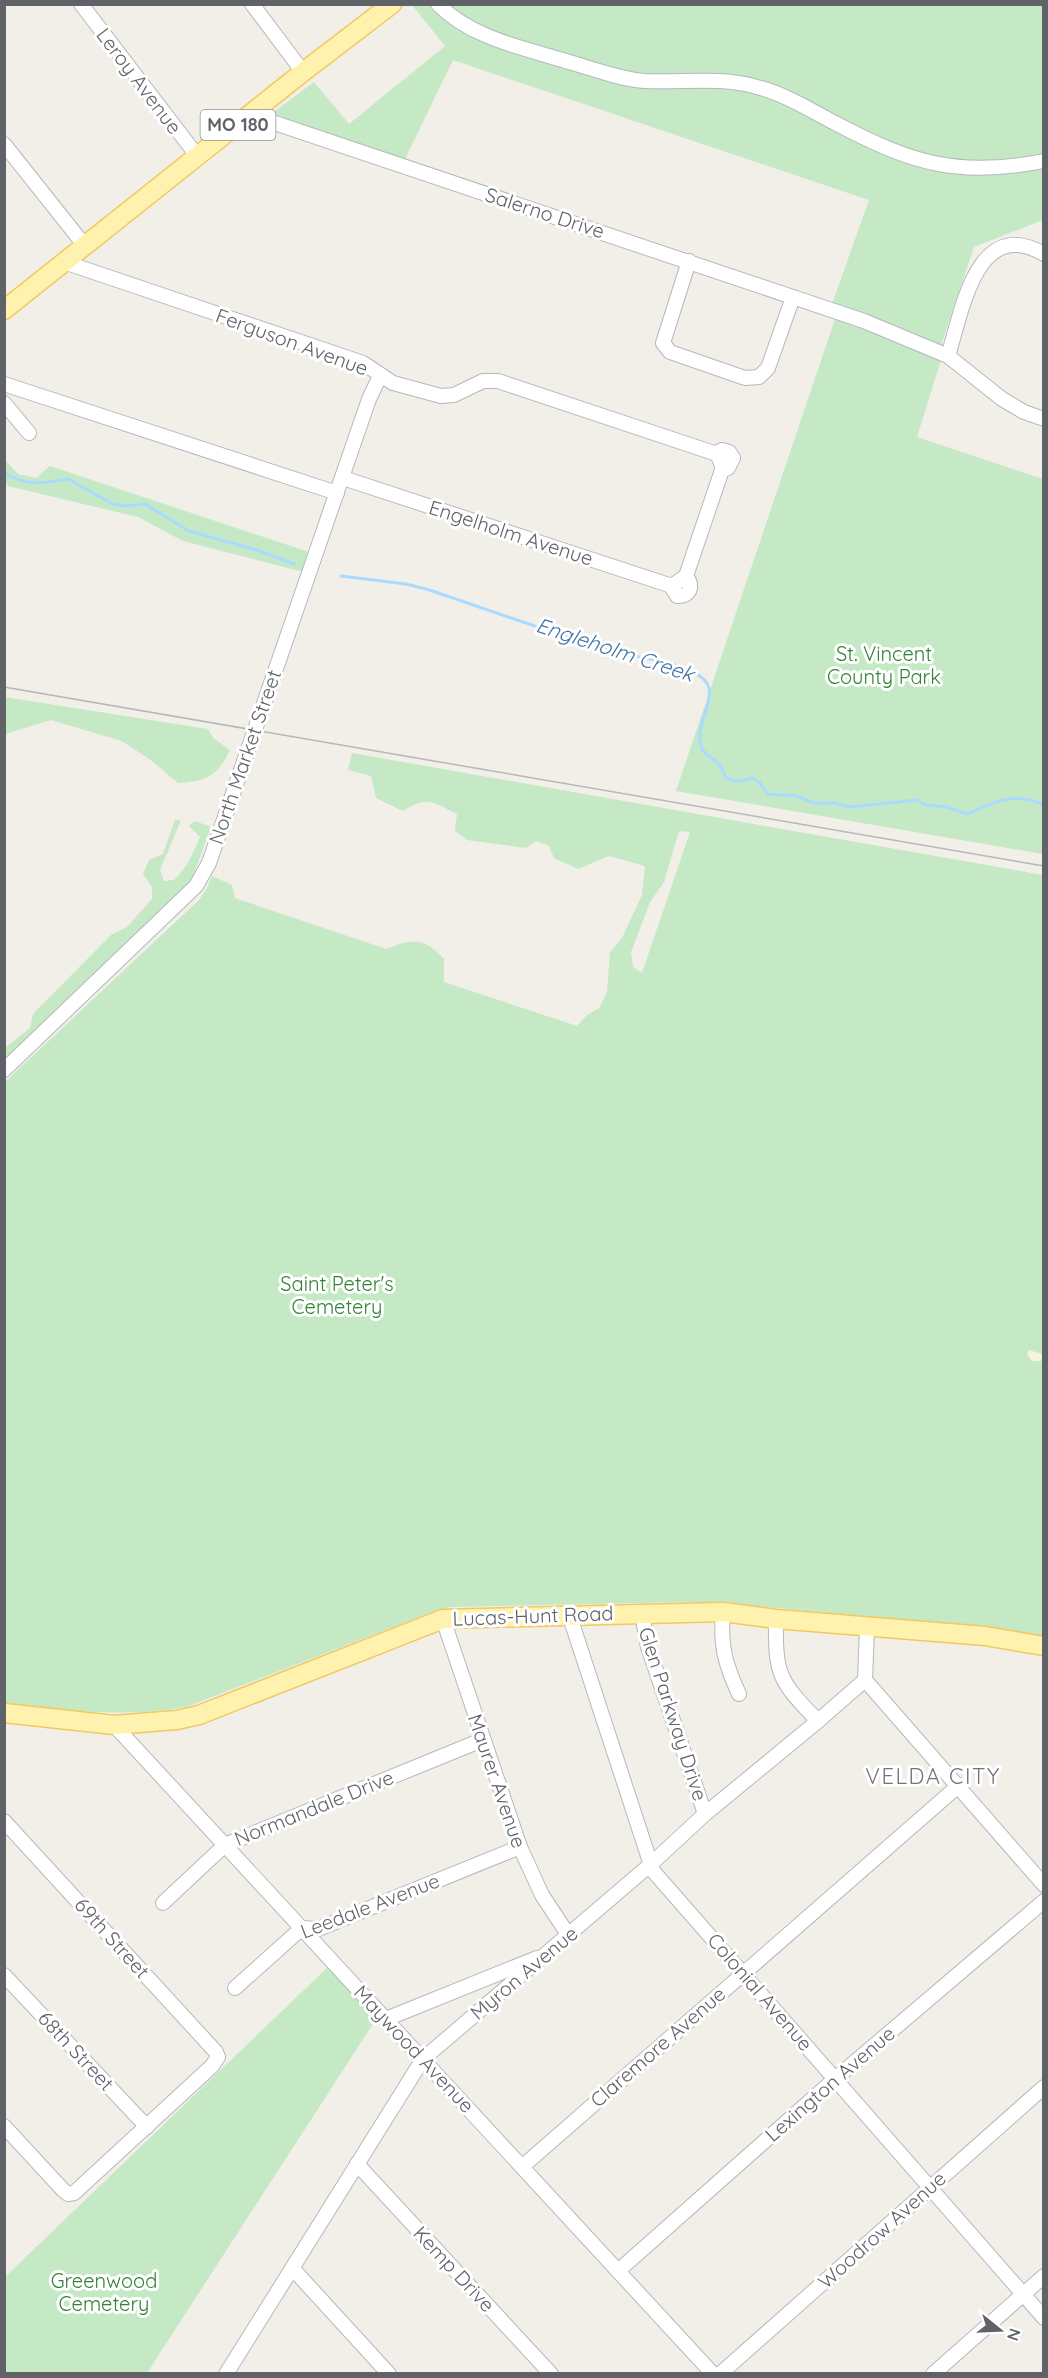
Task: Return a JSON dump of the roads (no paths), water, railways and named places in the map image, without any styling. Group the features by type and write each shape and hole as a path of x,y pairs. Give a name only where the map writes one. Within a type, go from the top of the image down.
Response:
{"main road":[{"name":"MO 180","path":"4,310 392,4"},
{"name":"Lucas-Hunt Road","path":"4,1713 114,1725 177,1720 199,1715 443,1619 569,1614 723,1612 776,1619 985,1636 1044,1646"}],"street":[{"name":"Leroy Avenue","path":"81,4 198,157"},
{"path":"252,4 303,72"},
{"path":"438,4 447,14 472,30 497,40 614,75 643,81 729,82 756,86 782,95 898,154 937,164 973,169 1009,168 1044,161"},
{"name":"Salerno Drive","path":"251,115 792,297 840,311 948,357 1002,399 1023,412 1044,419"},
{"path":"4,144 85,246"},
{"path":"948,357 974,276 983,261 998,248 1015,245 1034,249 1044,254"},
{"path":"689,261 663,343 670,352 734,374 752,379 759,377 768,368 792,297"},
{"name":"Ferguson Avenue","path":"64,262 363,363 393,383 441,396 454,395 483,381 498,381 719,461 678,582"},
{"name":"North Market Street","path":"4,1070 202,878 213,852 369,399 381,376"},
{"path":"4,384 337,493"},
{"path":"4,403 29,433"},
{"name":"Engelholm Avenue","path":"342,478 678,582"},
{"path":"723,1612 721,1633 726,1666 739,1694"},
{"name":"Colonial Avenue","path":"569,1614 653,1871 1044,2318"},
{"name":"Glen Parkway Drive","path":"642,1614 648,1647 705,1814"},
{"name":"Maurer Avenue","path":"443,1619 520,1847 542,1895 569,1936"},
{"path":"776,1619 775,1653 780,1674 791,1693 818,1722"},
{"path":"867,1627 865,1680 1044,1885"},
{"name":"Myron Avenue","path":"226,2373 423,2059 569,1936 705,1814 818,1722 865,1680"},
{"name":"Maywood Avenue","path":"114,1725 713,2373"},
{"name":"Normandale Drive","path":"163,1903 225,1845 482,1740"},
{"name":"Claremore Avenue","path":"523,2166 957,1787"},
{"name":"69th Street","path":"4,1821 216,2052 218,2057 212,2066 147,2127"},
{"name":"Leedale Avenue","path":"235,1988 302,1928 318,1929 520,1847"},
{"name":"Lexington Avenue","path":"618,2271 836,2078 1044,1901"},
{"path":"386,2019 546,1954"},
{"name":"68th Street","path":"4,1975 147,2127"},
{"name":"Woodrow Avenue","path":"720,2373 1044,2087"},
{"path":"4,2126 68,2194 74,2193 147,2127"},
{"name":"Kemp Drive","path":"357,2164 551,2373"},
{"path":"293,2269 389,2373"},
{"path":"933,2373 1044,2276"}],"waterway":[{"name":"Engleholm Creek","path":"4,473 28,482 43,483 68,479 113,504 126,506 145,504 189,531 260,551 294,564"},
{"name":"Engleholm Creek","path":"341,576 406,584 426,589 570,638 692,671 707,684 709,692 700,732 703,750 720,765 729,779 739,781 752,778 759,782 768,794 796,796 814,803 834,803 850,807 917,800 925,805 947,807 967,814 1005,800 1024,799 1044,805"}],"tram line":[{"path":"4,687 1044,866"}],"district":[{"name":"VELDA CITY","path":"933,1776"}],"park label":[{"name":"St. Vincent County Park","path":"884,666"},
{"name":"Saint Peter's Cemetery","path":"337,1296"},
{"name":"Greenwood Cemetery","path":"104,2292"}]}
